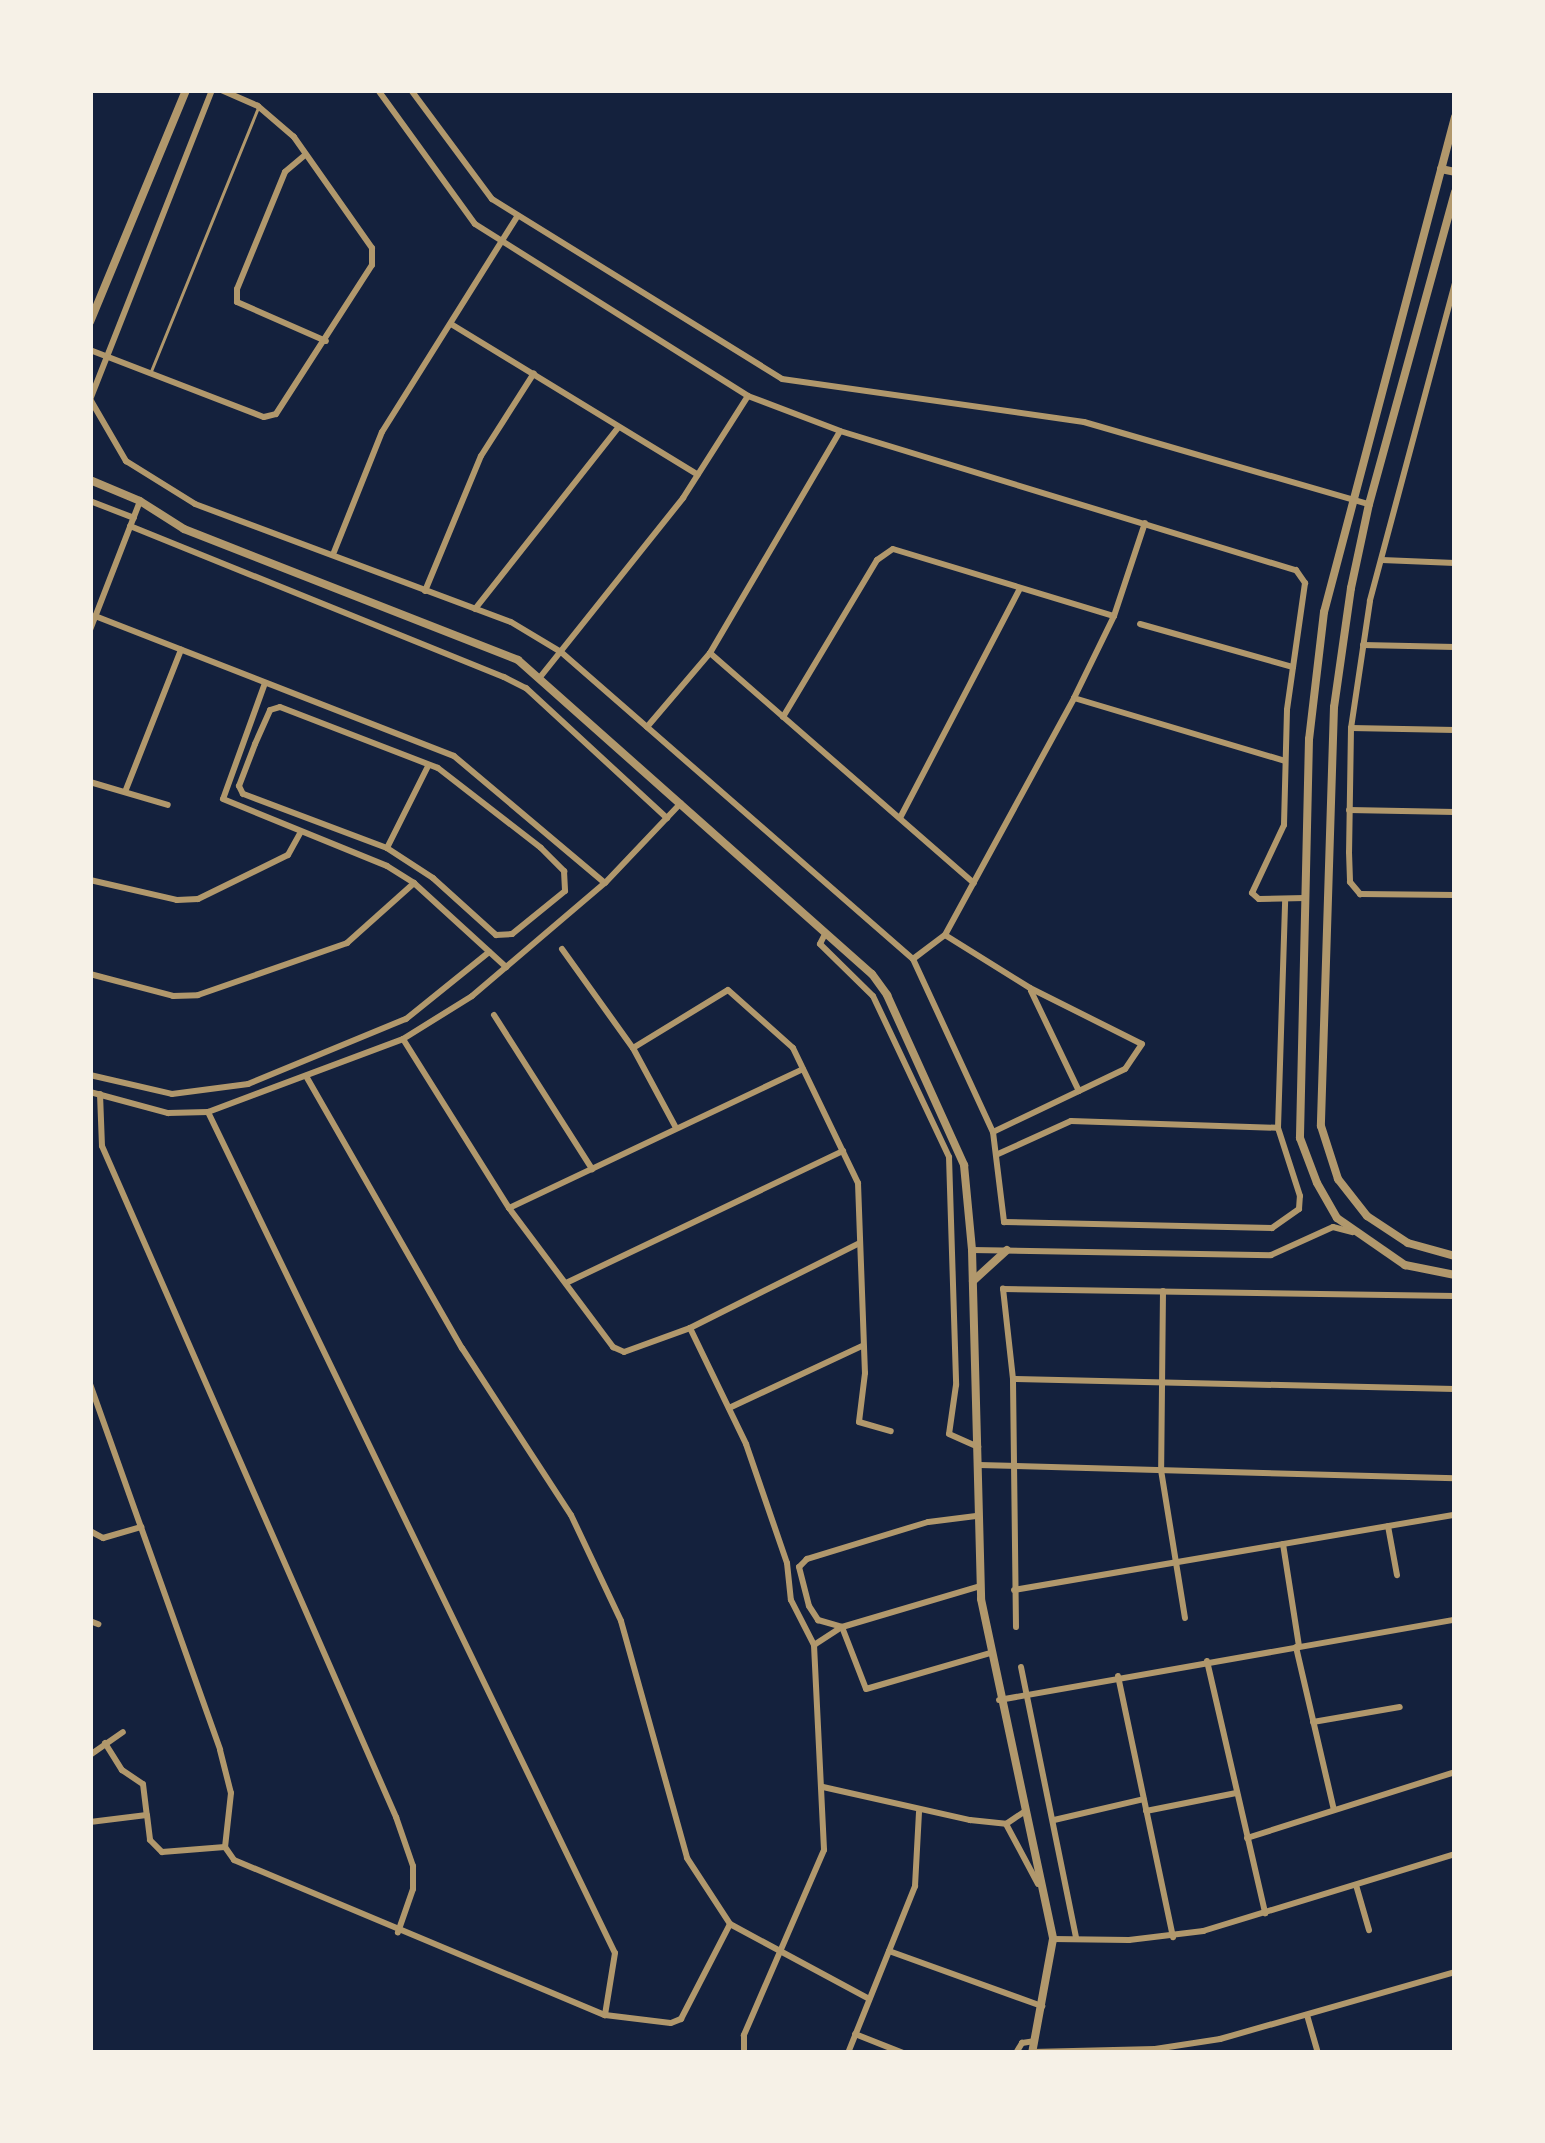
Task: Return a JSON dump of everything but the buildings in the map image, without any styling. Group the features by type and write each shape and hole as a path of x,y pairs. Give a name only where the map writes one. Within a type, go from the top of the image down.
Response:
{"street":[{"path":"90,322 186,90"},
{"path":"90,350 107,356 149,374 264,417 286,405 374,256 282,123 258,106 217,90 107,356 91,408 138,471 195,504 512,622 561,652 913,959 993,1132 1001,1218 1008,1223 1272,1228 1299,1209 1300,1196 1278,1128 1285,899"},
{"path":"378,90 462,212 748,396 840,431 1296,570 1305,583 1285,761 1284,825 1252,893 1259,899 1306,898"},
{"path":"411,90 483,190 517,218 782,379 1084,422 1369,504"},
{"path":"1355,1234 1330,1204 1300,1138 1311,703 1324,613 1350,500 1455,117"},
{"path":"305,155 285,172 237,289 237,302 326,341"},
{"path":"1441,169 1455,172"},
{"path":"1455,192 1369,504 1334,707 1321,1126 1338,1179 1367,1216 1408,1243 1455,1256"},
{"path":"334,552 382,432 517,218"},
{"path":"1455,284 1363,645 1351,728 1349,810 1349,882 1360,894 1455,896"},
{"path":"452,324 698,475"},
{"path":"425,591 481,456 534,374"},
{"path":"541,676 698,475 748,396"},
{"path":"475,609 619,428"},
{"path":"647,727 710,653 840,431"},
{"path":"90,480 140,501 184,529 494,649 541,676 887,995 950,1124 964,1166 972,1250 980,1586 999,1700 1054,1939 1032,2053 1155,2049 1220,2039 1455,1972"},
{"path":"90,501 515,682 627,776 667,818"},
{"path":"90,629 140,501"},
{"path":"913,959 945,935 1074,698 1114,616 1145,524"},
{"path":"783,717 884,552 904,549 1114,616"},
{"path":"1382,560 1455,563"},
{"path":"900,818 1021,586"},
{"path":"95,616 454,756 604,883"},
{"path":"1140,624 1294,668"},
{"path":"1363,645 1455,647"},
{"path":"125,792 181,650"},
{"path":"710,653 974,883"},
{"path":"265,682 223,799 387,866 414,883 506,967"},
{"path":"1074,698 1285,761"},
{"path":"314,721 321,704"},
{"path":"275,707 314,721 429,765 467,788 564,871 565,891 504,937 387,848 239,789 255,743 275,707"},
{"path":"1351,728 1455,730"},
{"path":"387,848 429,765"},
{"path":"90,782 168,805"},
{"path":"90,1092 168,1113 208,1112 403,1040 472,996 604,883 681,803"},
{"path":"275,823 281,808"},
{"path":"1349,810 1455,812"},
{"path":"90,880 177,900 198,899 288,855 300,833"},
{"path":"541,848 551,836"},
{"path":"90,974 173,996 199,995 347,943 414,883"},
{"path":"460,926 471,912"},
{"path":"825,934 820,944 874,995 949,1157 956,1385 949,1434 978,1447"},
{"path":"945,935 1030,988 1142,1044 1125,1069 993,1132"},
{"path":"562,949 633,1048 676,1129"},
{"path":"90,1075 172,1094 248,1084 406,1018 489,952"},
{"path":"1030,988 1079,1091"},
{"path":"633,1048 728,990 793,1048 858,1183 863,1346 859,1422 891,1431"},
{"path":"494,1015 592,1169"},
{"path":"403,1040 509,1208 613,1347 635,1352 860,1244"},
{"path":"509,1208 803,1069"},
{"path":"306,1076 462,1348 571,1515 621,1621 687,1858 730,1924 869,2000"},
{"path":"100,1094 98,1130 107,1157 396,1817 413,1866 413,1889 398,1932"},
{"path":"208,1112 615,1952 605,2015"},
{"path":"998,1154 1071,1121 1278,1128"},
{"path":"566,1283 843,1151"},
{"path":"1321,1230 1330,1204"},
{"path":"972,1250 1271,1255 1321,1230 1340,1226 1405,1265 1455,1275"},
{"path":"973,1282 992,1258 1007,1250"},
{"path":"1016,1628 1013,1378 1003,1289 1455,1296"},
{"path":"1163,1291 1161,1470 1185,1618"},
{"path":"690,1328 729,1408 787,1563 791,1600 814,1645 823,1787 821,1867 744,2035 744,2053"},
{"path":"729,1408 863,1346"},
{"path":"1013,1378 1455,1389"},
{"path":"90,1384 220,1750 231,1793 226,1851"},
{"path":"979,1465 1455,1478"},
{"path":"1013,1590 1455,1515"},
{"path":"842,1627 818,1620 809,1606 801,1562 928,1522 976,1516"},
{"path":"1388,1526 1397,1575"},
{"path":"90,1532 103,1538 141,1527"},
{"path":"1282,1544 1297,1646 1334,1810"},
{"path":"814,1645 842,1627 980,1586"},
{"path":"999,1700 1455,1620"},
{"path":"842,1627 861,1684 874,1690 990,1652"},
{"path":"1207,1661 1264,1913"},
{"path":"1021,1667 1076,1937"},
{"path":"1118,1676 1173,1937"},
{"path":"1313,1722 1400,1707"},
{"path":"90,1755 123,1732"},
{"path":"105,1743 122,1770 143,1784 150,1840 162,1852 226,1851 398,1932 605,2015 671,2023 681,2019 730,1924"},
{"path":"1246,1838 1455,1772"},
{"path":"823,1787 919,1812 1006,1824 1024,1811"},
{"path":"1146,1811 1236,1792"},
{"path":"1054,1820 1144,1799"},
{"path":"848,2053 919,1868 919,1812"},
{"path":"90,1822 147,1815"},
{"path":"1006,1824 1048,1906"},
{"path":"1054,1939 1173,1937 1455,1854"},
{"path":"1356,1885 1369,1930"},
{"path":"889,1952 1042,2006"},
{"path":"1307,2014 1318,2053"},
{"path":"855,2034 903,2053"},
{"path":"1016,2053 1022,2043 1034,2041"}],"lane":[{"path":"149,374 258,106"}]}
